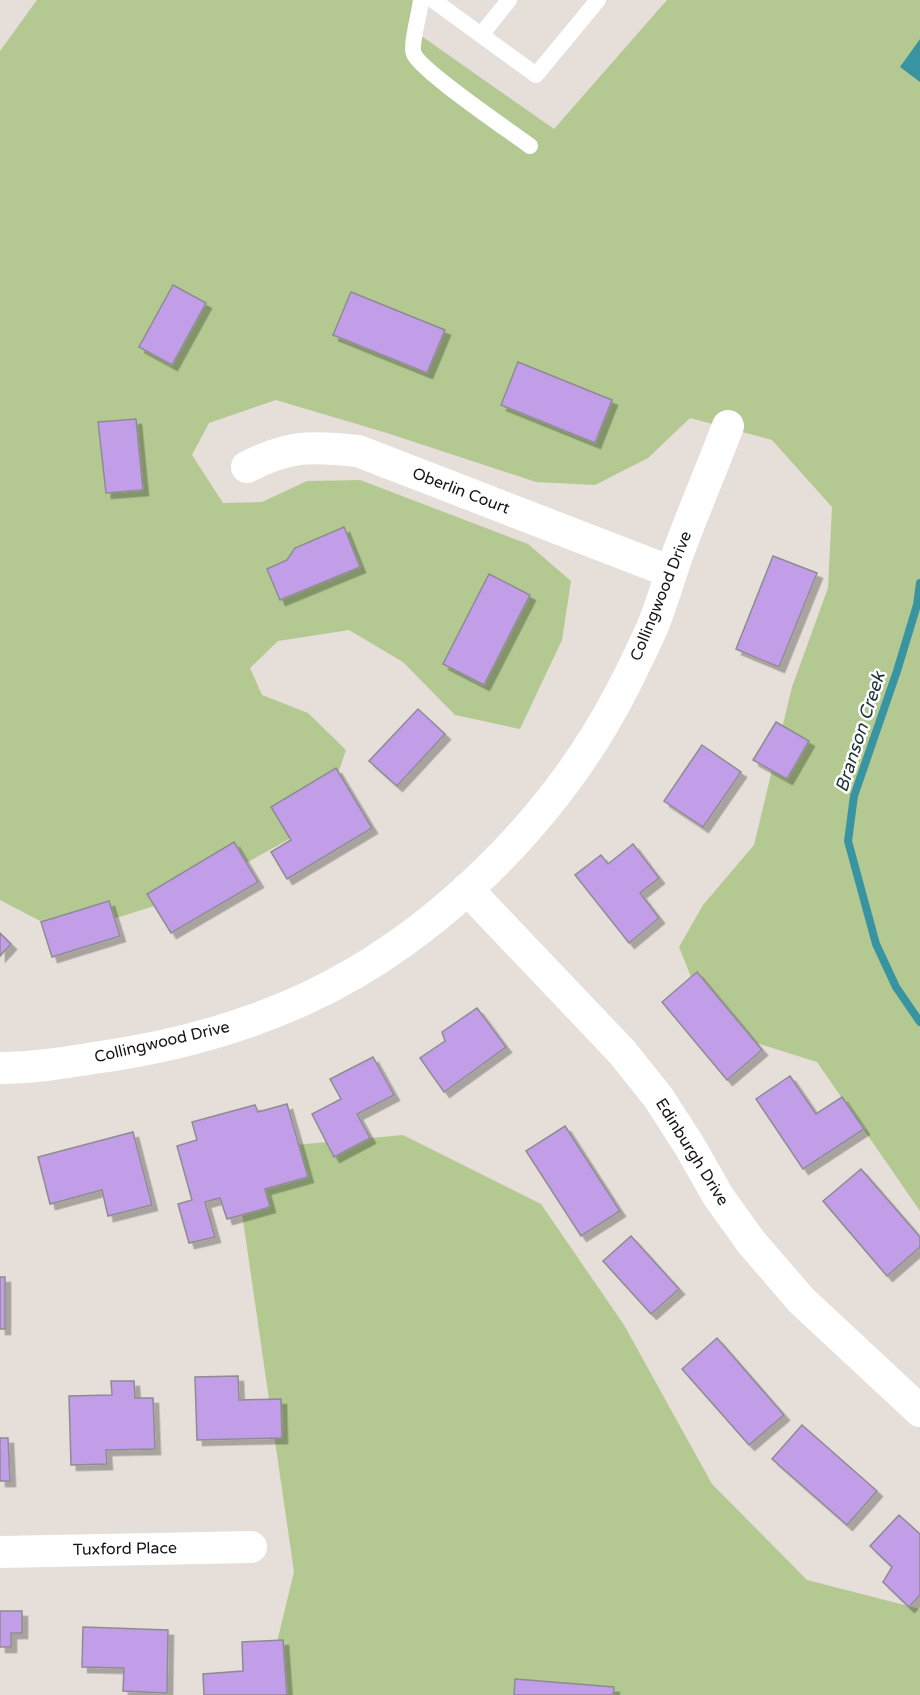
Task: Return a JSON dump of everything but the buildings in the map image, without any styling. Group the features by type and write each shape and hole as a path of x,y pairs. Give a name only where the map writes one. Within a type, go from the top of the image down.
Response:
{"street":[{"name":"Collingwood Drive","path":"0,1068 126,1054 200,1037 255,1020 308,998 358,970 407,939 467,889 533,822 579,761 619,696 652,626 729,426"},
{"name":"Oberlin Court","path":"247,467 282,451 301,447 358,451 671,572"},
{"name":"Edinburgh Drive","path":"467,889 622,1052 658,1097 718,1196 751,1242 794,1292 920,1411"},
{"name":"Tuxford Place","path":"0,1552 251,1547"}],"lane":[{"path":"421,0 413,41 414,55 429,71 530,146"},
{"path":"433,0 536,75 598,0"},
{"path":"481,35 509,0"}],"green space":[{"path":"37,0 413,0 410,28 554,129 667,0 920,0 920,1211 817,1062 712,1029 679,947 703,905 754,845 792,687 828,588 832,507 772,440 690,418 648,458 595,485 536,482 387,433 276,400 209,423 192,455 223,503 262,502 307,481 360,480 528,544 571,581 562,640 520,729 455,715 403,662 349,630 278,641 250,668 262,695 308,713 346,750 322,821 186,896 65,934 0,900 0,51"},
{"path":"403,1135 541,1204 624,1325 712,1484 807,1580 920,1609 920,1695 273,1695 269,1675 294,1572 242,1213 295,1145"}],"water":[{"path":"920,39 920,82 900,67"}],"waterway":[{"name":"Branson Creek","path":"920,583 917,605 897,671 854,796 848,841 876,944 896,987 920,1022"}]}
